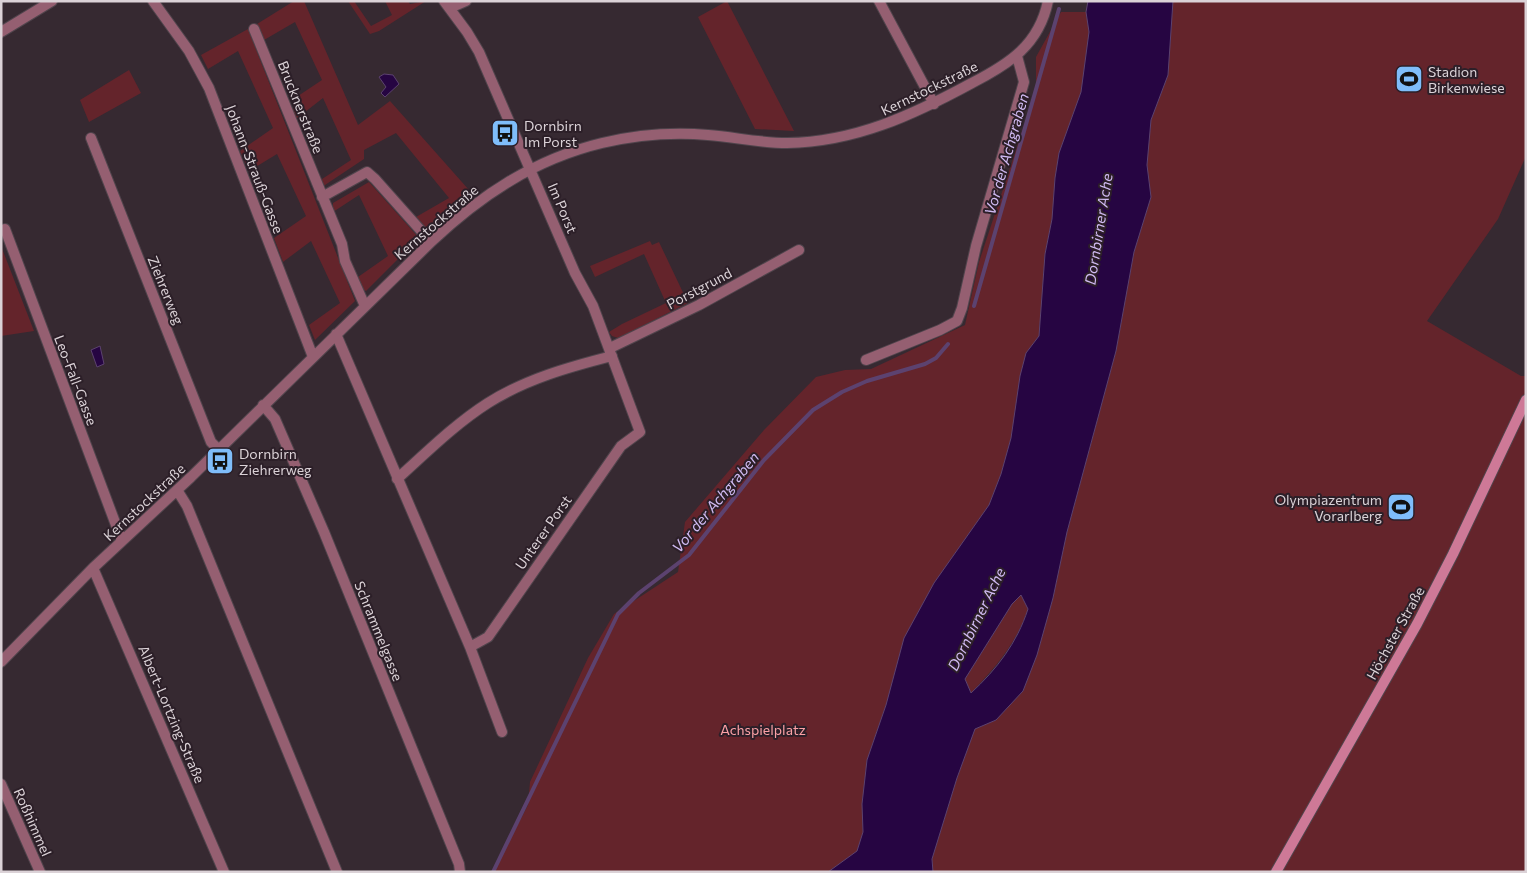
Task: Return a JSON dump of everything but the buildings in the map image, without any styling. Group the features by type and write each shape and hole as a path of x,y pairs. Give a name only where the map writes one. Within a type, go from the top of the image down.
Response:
{"main road":[{"name":"Höchster Straße","path":"1276,872 1454,554 1526,400"}],"street":[{"path":"1,32 52,1"},
{"name":"Johann-Strauß-Gasse","path":"153,1 189,51 209,88 313,357"},
{"path":"447,5 466,1"},
{"path":"880,1 934,104"},
{"name":"Kernstockstraße","path":"1,662 93,568 220,450 336,334 431,242 475,203 531,168 602,143 654,135 706,135 784,143 813,142 870,130 934,104 1016,56 1040,28 1048,1"},
{"name":"Im Porst","path":"447,5 479,52 611,352 640,432"},
{"name":"Brucknerstraße","path":"254,29 342,244 345,261 365,306"},
{"path":"866,360 940,330 957,321 962,308 976,246 1024,82 1016,56"},
{"name":"Ziehrerweg","path":"91,138 212,442 220,450"},
{"path":"322,197 367,172 431,242"},
{"name":"Leo-Fall-Gasse","path":"5,229 122,541"},
{"name":"Porstgrund","path":"611,352 799,250"},
{"path":"336,334 470,648 502,732"},
{"path":"397,479 466,419 499,396 527,382 611,352"},
{"name":"Schrammelgasse","path":"263,405 275,419 324,532 459,864 460,872"},
{"name":"Unterer Porst","path":"470,648 488,637 621,446 640,432"},
{"path":"177,490 187,506 337,872"},
{"name":"Albert-Lortzing-Straße","path":"93,568 224,872"},
{"name":"Roßhimmel","path":"1,784 40,872"}],"green space":[{"path":"294,1 304,1 358,125 390,101 469,190 427,230 416,217 449,198 396,133 364,150 364,159 322,187 319,181 351,160 323,98 296,119 291,110 302,103 298,96 322,80 295,22 264,40 257,24"},
{"path":"348,1 354,1 371,26 392,15 385,1 408,1 410,4 426,1 379,31 370,34"},
{"path":"727,1 794,131 755,129 698,17"},
{"path":"1173,1 1526,1 1526,156 1498,219 1427,321 1521,376 1526,376 1526,872 933,872 932,859 957,778 975,728 996,720 1023,691 1037,655 1053,598 1067,532 1116,351 1134,252 1151,197 1147,165 1151,120 1168,75"},
{"name":"Achspielplatz","path":"1061,12 1086,12 1089,32 1081,92 1059,153 1052,219 1045,254 1039,336 1026,353 1011,438 1001,474 989,505 964,542 886,705 867,760 862,804 863,832 857,852 828,872 493,872 528,805 530,782 588,658 614,614 678,572 685,522 764,430 816,377 845,370 871,369 965,325 979,262 1036,89 1036,57"},
{"path":"248,29 355,301 315,340 309,325 340,303 311,241 283,262 274,238 306,216 277,154 249,171 240,151 273,128 238,51 208,69 201,55"},
{"path":"129,70 141,93 89,122 80,100"},
{"path":"369,182 419,238 366,291 362,289 358,277 388,256 359,195 333,212 333,203"},
{"path":"650,241 652,245 659,242 688,303 618,338 612,336 609,332 622,324 666,303 644,254 595,277 590,266"},
{"path":"1,246 34,331 1,336"},
{"path":"1021,594 1028,609 1018,633 997,664 971,693 965,679 1012,604"}],"water":[{"name":"Dornbirner Ache","path":"1088,1 1173,1 1168,75 1151,120 1147,165 1151,197 1134,252 1116,351 1067,532 1053,598 1037,655 1023,691 996,720 975,729 957,778 932,859 933,872 828,872 857,851 863,832 862,804 867,760 886,705 904,638 934,583 989,505 1001,474 1011,438 1020,376 1026,353 1039,336 1045,254 1052,219 1055,178 1059,153 1081,92 1089,32 1086,12","holes":["1021,595 1028,609 1018,633 1005,655 971,693 965,679 1012,604"]},
{"path":"384,74 393,75 399,84 385,97 381,93 386,87 379,77"},
{"path":"100,346 104,364 97,367 91,350"}],"waterway":[{"name":"Vor der Achgraben","path":"974,306 1059,9"},
{"name":"Vor der Achgraben","path":"493,872 618,614 639,593 689,555 764,460 813,410 842,392 867,381 925,364 936,358 948,344"}],"place":[{"name":"Stadion Birkenwiese","path":"1409,79"},
{"name":"Dornbirn Im Porst","path":"505,133"},
{"name":"Dornbirn Ziehrerweg","path":"220,461"},
{"name":"Olympiazentrum Vorarlberg","path":"1401,507"}]}
